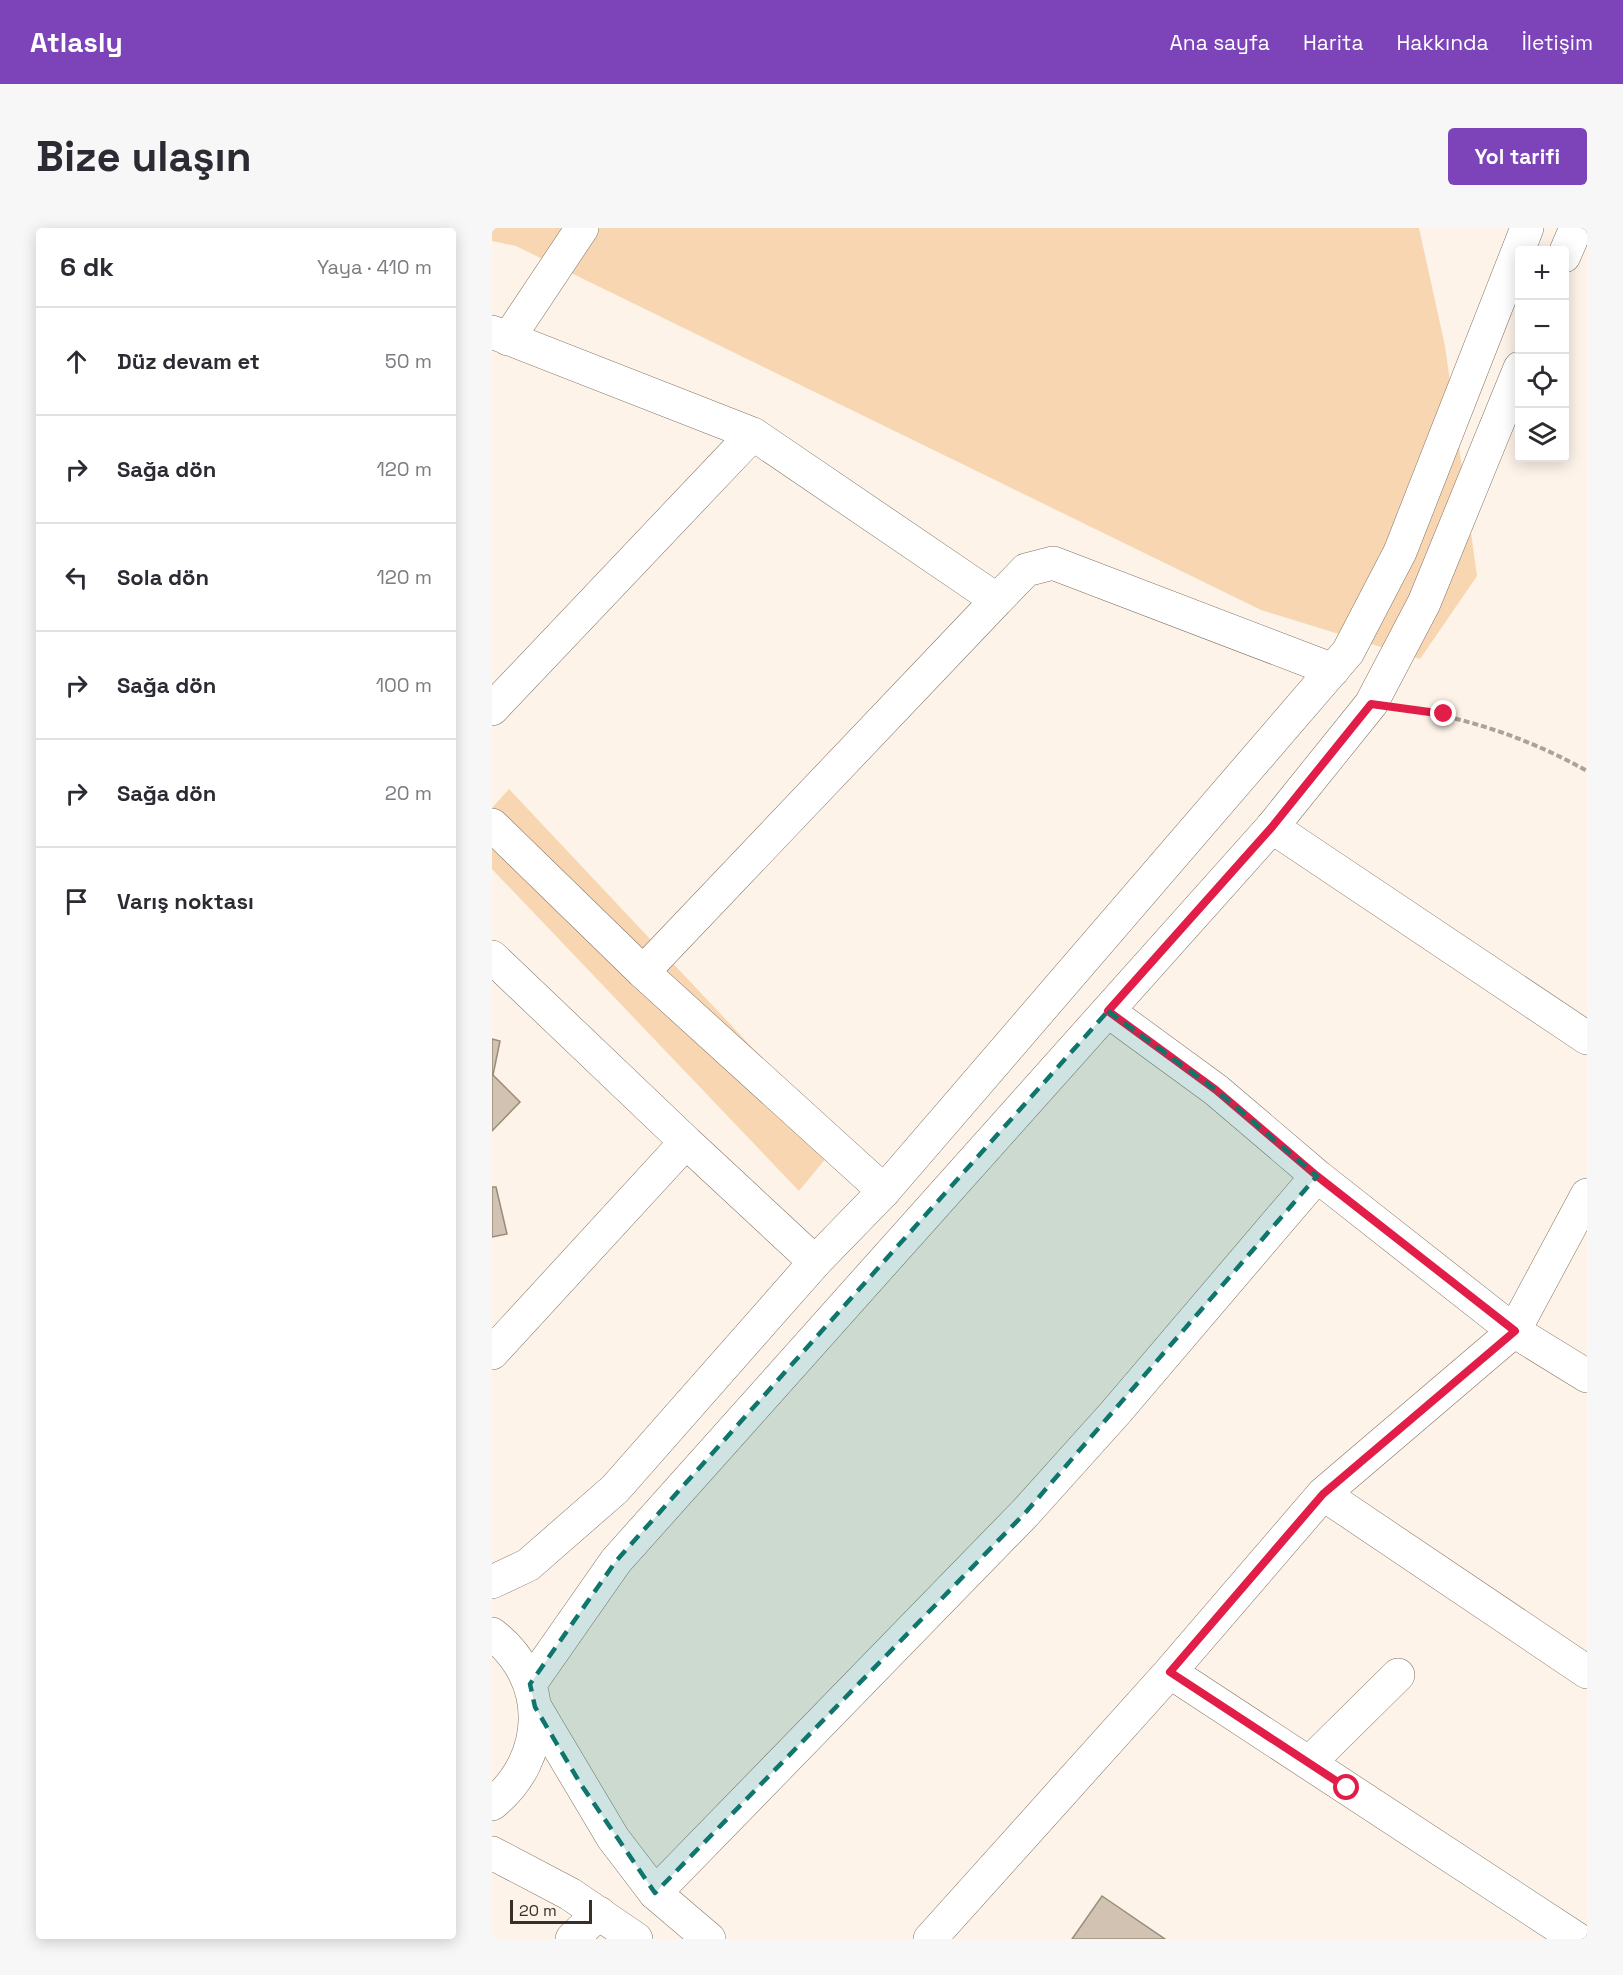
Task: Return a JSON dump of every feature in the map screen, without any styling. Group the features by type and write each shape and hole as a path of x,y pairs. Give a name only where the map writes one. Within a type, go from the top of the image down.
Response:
{"street":[{"path":"582,228 500,336 753,434 997,600"},
{"path":"492,1582 528,1565 615,1489 815,1262 884,1191 1348,652 1400,552 1527,228"},
{"path":"1568,246 1576,228"},
{"path":"492,1804 505,1794 520,1775 530,1754 535,1731 533,1695 616,1561 1272,827 1371,704 1424,603 1515,380"},
{"path":"492,709 753,434"},
{"path":"643,972 1026,570 1053,563 1333,670"},
{"path":"492,825 643,972 884,1191"},
{"path":"1272,827 1587,1038"},
{"path":"492,957 815,1262"},
{"path":"1108,1011 1216,1090 1317,1176 1515,1331 1587,1376"},
{"path":"492,1353 686,1142"},
{"path":"655,1893 1026,1512 1317,1176"},
{"path":"930,1939 1170,1672 1323,1494 1515,1331 1587,1195"},
{"path":"1323,1494 1587,1672"},
{"path":"492,1634 505,1644 520,1663 533,1695 613,1838 655,1893 709,1939"},
{"path":"1170,1672 1577,1939"},
{"path":"1309,1763 1398,1675"},
{"path":"492,1853 570,1894 636,1939"},
{"path":"572,1939 599,1913"}],"path":[{"path":"1371,704 1444,714 1557,753 1587,771"}],"highlighted area":[{"path":"1108,1011 1216,1090 1317,1176 1026,1512 655,1893 580,1783 535,1707 530,1684 616,1561"}],"shaded area":[{"path":"492,228 1419,228 1445,346 1477,576 1420,659 1261,610 516,246 492,241"},
{"path":"509,789 840,1141 799,1191 492,869 492,808"}],"building":[{"path":"492,1039 500,1041 493,1075 520,1102 492,1131"},
{"path":"492,1187 496,1187 507,1234 492,1237"},
{"path":"1102,1896 1165,1939 1072,1939"}],"route":[{"path":"1347,1788 1170,1672 1323,1494 1515,1331 1317,1176 1216,1090 1108,1011 1272,827 1371,704 1444,714"}]}
